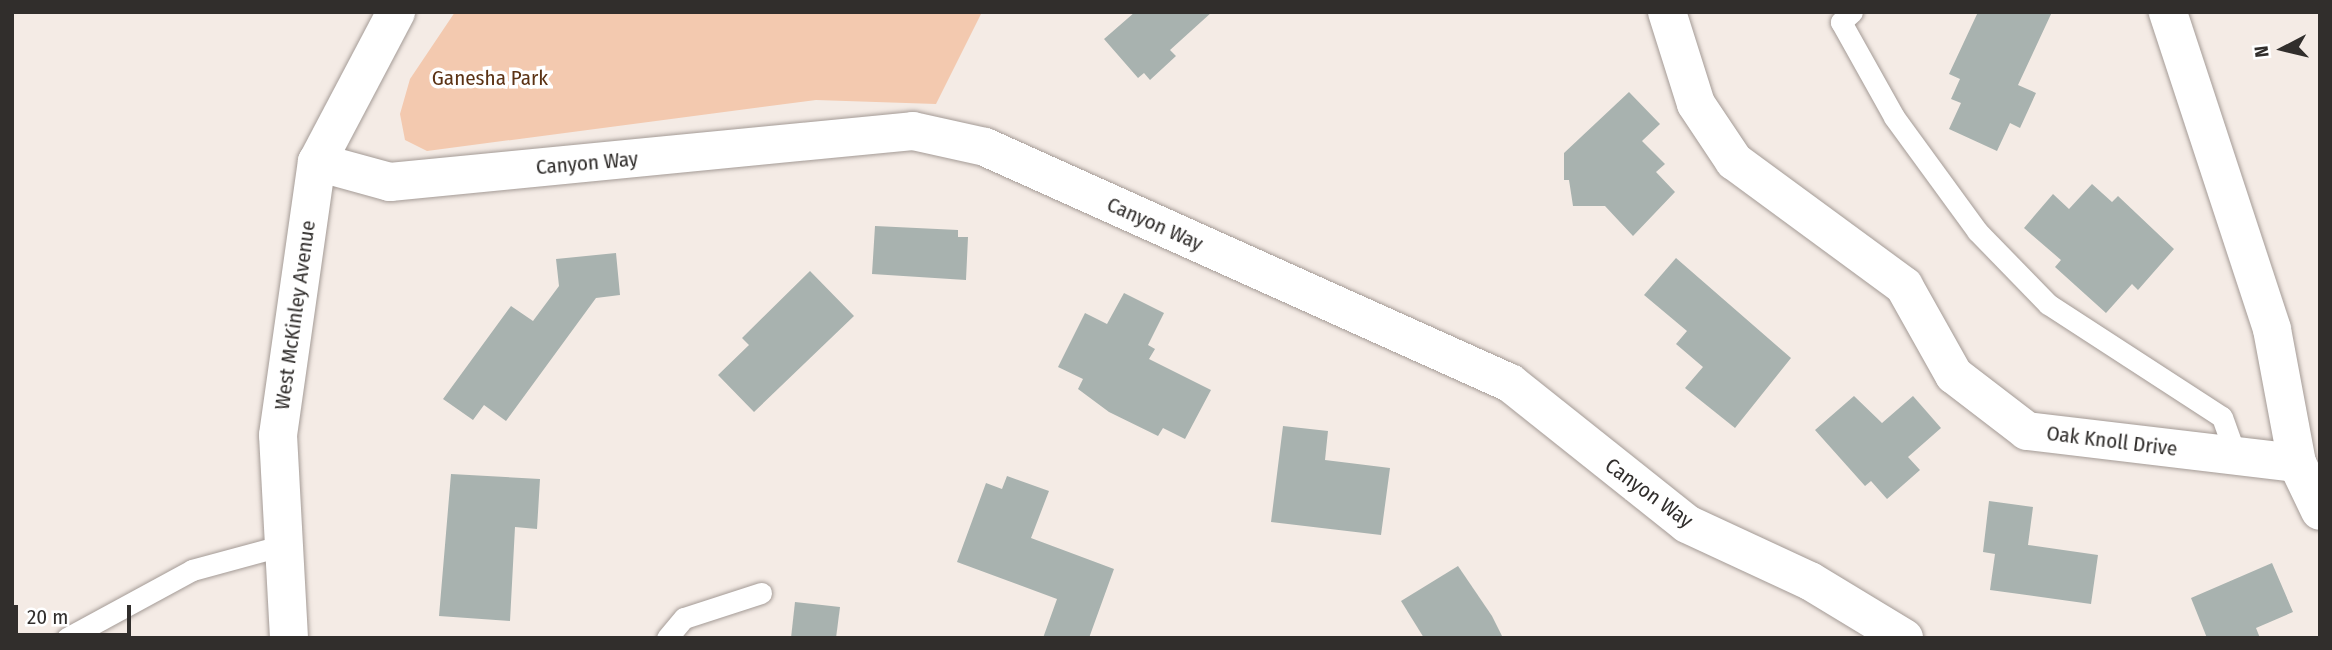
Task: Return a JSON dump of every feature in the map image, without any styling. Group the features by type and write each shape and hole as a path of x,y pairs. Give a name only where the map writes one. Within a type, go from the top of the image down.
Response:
{"street":[{"name":"West McKinley Avenue","path":"289,638 278,435 317,162 396,12"},
{"name":"Oak Knoll Drive","path":"1667,12 1696,104 1734,161 1904,286 1954,375 2027,431 2236,456 2309,468"},
{"path":"2168,12 2272,329 2320,511"},
{"name":"Canyon Way","path":"317,162 390,182 913,131 985,147 1510,383 1687,524 1810,581 1904,638"}],"lane":[{"path":"1852,12 1841,22 1894,117 1977,231 2048,304 2222,417 2236,456"},
{"path":"67,638 94,630 192,570 284,545"},
{"path":"667,638 684,618 761,593"}],"green space":[{"name":"Ganesha Park","path":"455,12 982,12 936,104 816,100 427,151 405,140 400,114 410,79"}],"building":[{"path":"1135,12 1212,12 1170,50 1176,56 1150,80 1144,73 1138,78 1104,39"},
{"path":"1978,12 2052,12 2018,85 2036,93 2020,128 2010,123 1997,151 1949,129 1961,103 1951,99 1960,79 1949,74"},
{"path":"1629,92 1660,124 1642,141 1665,164 1656,172 1675,192 1633,236 1605,206 1573,206 1569,180 1564,180 1564,153"},
{"path":"2092,184 2112,202 2118,196 2174,249 2138,290 2132,284 2106,313 2055,267 2061,260 2024,228 2053,194 2069,209"},
{"path":"875,226 958,230 958,237 968,237 966,280 872,274"},
{"path":"616,253 620,295 596,298 506,421 484,405 473,420 443,399 511,306 533,321 559,286 556,259"},
{"path":"1676,258 1791,358 1735,428 1685,388 1703,367 1676,344 1687,331 1644,295"},
{"path":"810,271 854,316 754,412 718,375 749,345 742,338"},
{"path":"1124,293 1164,313 1148,345 1155,349 1149,359 1211,390 1185,439 1163,428 1158,436 1109,412 1078,389 1083,379 1058,367 1085,313 1107,324"},
{"path":"1854,396 1882,423 1913,396 1941,428 1908,457 1920,470 1887,499 1871,481 1865,486 1815,430"},
{"path":"1283,426 1328,431 1325,460 1390,468 1381,535 1271,522"},
{"path":"451,474 540,479 537,529 515,527 510,621 439,616"},
{"path":"1007,476 1049,491 1031,538 1114,569 1089,638 1043,638 1057,599 957,562 986,483 1002,489"},
{"path":"1989,501 2033,507 2028,545 2098,555 2091,604 1990,590 1995,554 1983,552"},
{"path":"2272,563 2293,612 2256,628 2260,638 2207,638 2191,598"},
{"path":"1458,566 1492,616 1503,638 1424,638 1401,601"},
{"path":"795,602 840,607 836,638 791,638"}]}
